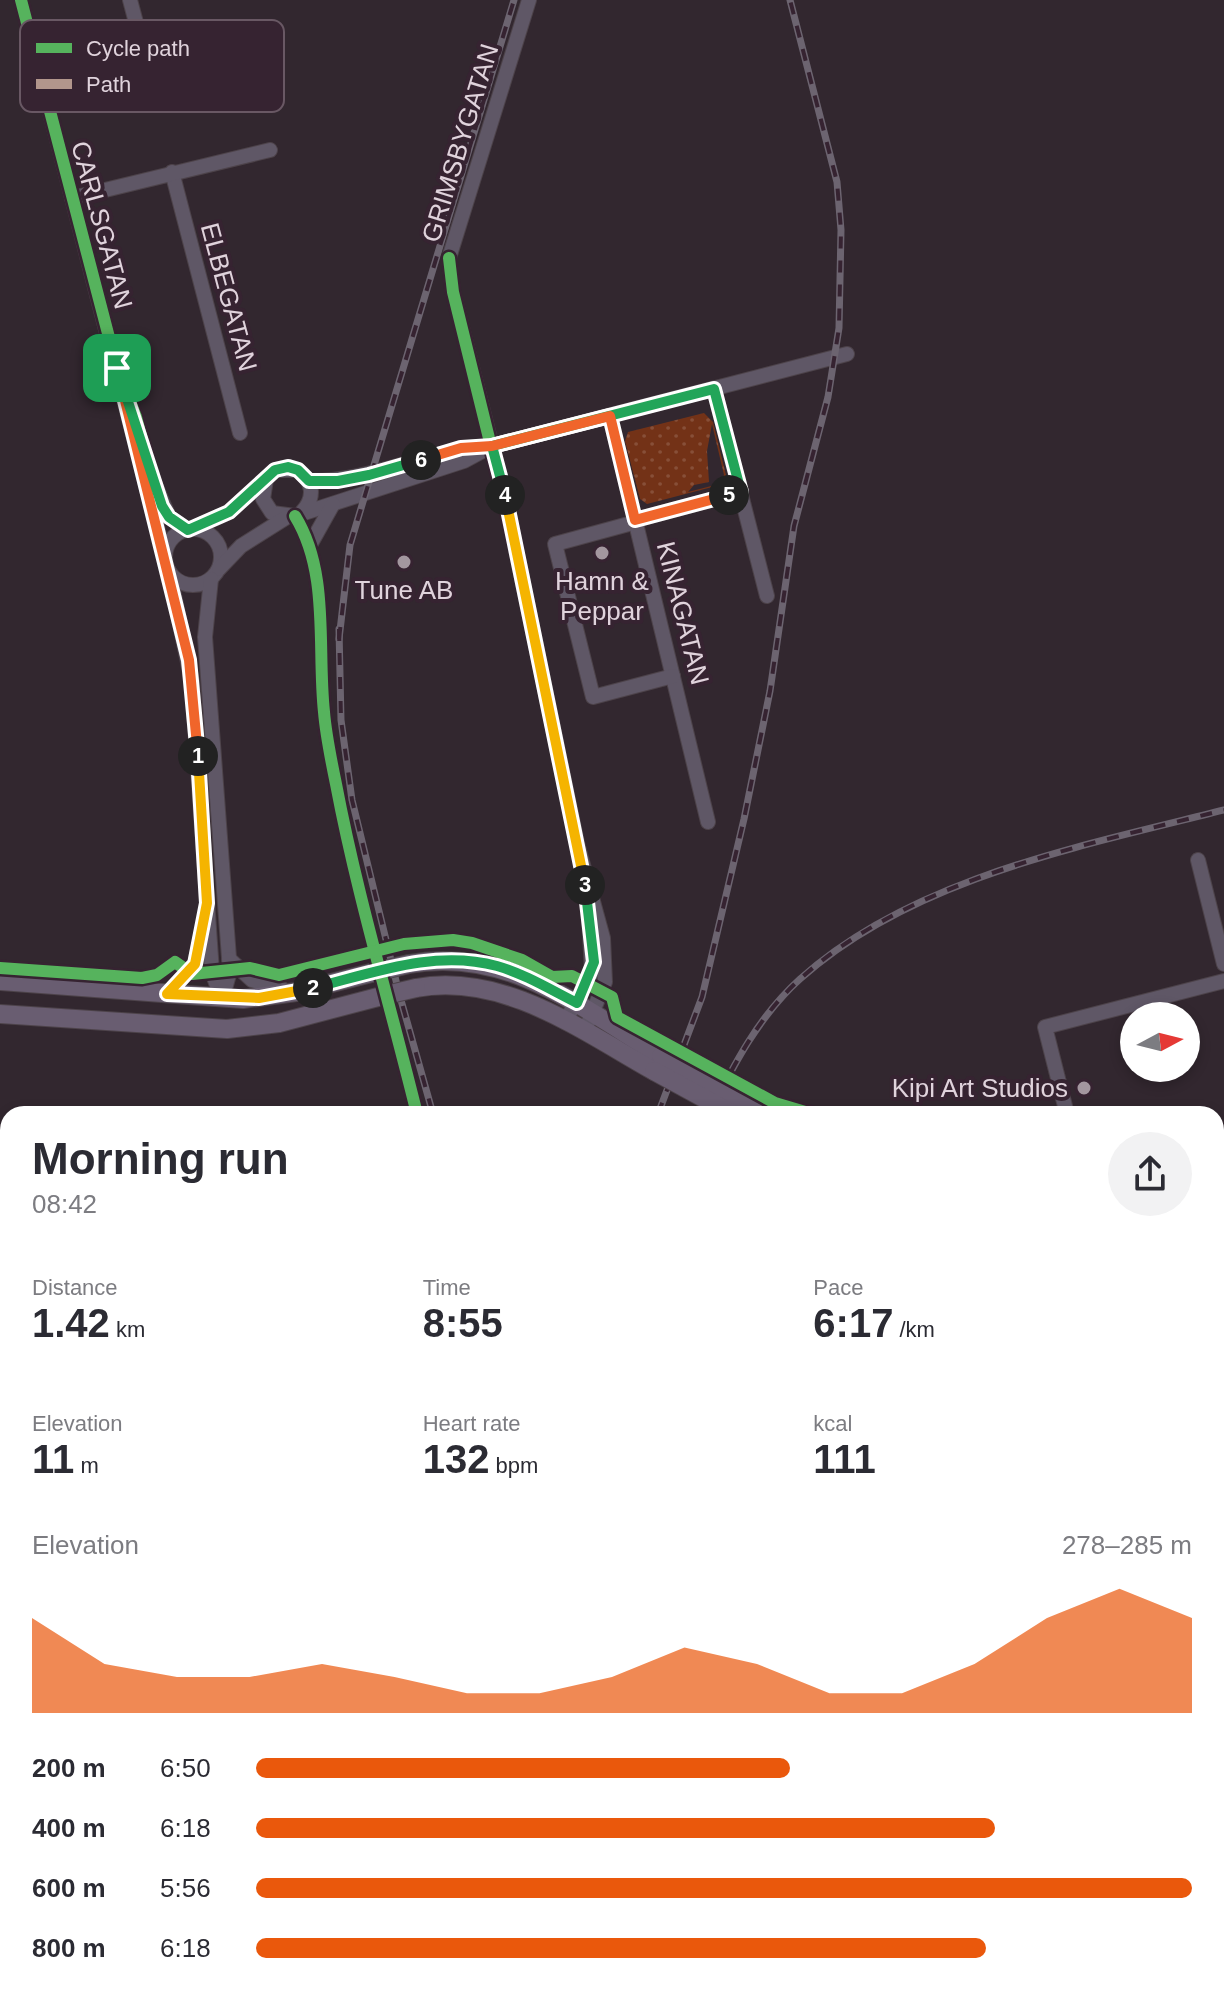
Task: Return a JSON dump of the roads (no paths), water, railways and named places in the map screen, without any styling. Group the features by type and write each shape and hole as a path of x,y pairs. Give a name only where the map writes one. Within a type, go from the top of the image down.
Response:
{"main road":[{"path":"0,981 222,999 259,998 409,964 458,960 496,966 577,1003 721,1106"},
{"path":"0,1014 179,1027 251,1027 416,988 457,983 489,988 753,1106"},
{"path":"222,999 251,1027"},
{"path":"179,1027 209,1015 222,999"}],"street":[{"name":"CARLSGATAN","path":"21,0 26,20"},
{"path":"130,0 135,20"},
{"name":"GRIMSBYGATAN","path":"529,0 449,258 453,292 492,446 582,863 606,955 605,982 583,1032"},
{"name":"CARLSGATAN","path":"50,112 167,564 192,682 212,972 222,999"},
{"path":"72,198 270,150"},
{"name":"ELBEGATAN","path":"172,172 240,433"},
{"path":"309,481 359,477 461,448 492,446 847,354"},
{"name":"CARLSGATAN","path":"117,368 162,506 169,517 190,529"},
{"path":"714,389 767,596"},
{"name":"KINAGATAN","path":"610,416 708,822"},
{"path":"294,515 311,498 309,481 298,470 288,467 275,470 229,512 172,539 167,564 175,579 189,585 215,574 241,546 294,515 464,461 492,446"},
{"path":"266,479 262,487 266,506 294,515 310,545 320,611 324,712 336,786 415,1106"},
{"path":"673,676 593,697 555,544 741,492"},
{"path":"310,545 333,504"},
{"path":"190,529 209,534 217,542 221,555 205,637 229,959 229,985 222,999"},
{"path":"1198,860 1224,964"},
{"name":"GRIMSBYGATAN","path":"565,1022 577,1003 594,962 582,863"},
{"path":"172,993 199,953 207,903"},
{"path":"229,959 252,980 296,992"},
{"path":"1065,1106 1045,1027 1224,981"}],"railway":[{"path":"339,639 350,545 514,0"},
{"path":"661,1106 702,997 744,819 770,691 794,526 828,397 839,328 841,230 837,182 790,0"},
{"path":"339,629 341,720 352,800 399,993 431,1106"},
{"path":"714,1106 748,1042 785,993 845,944 894,915 1001,870 1114,837 1224,810"}],"place":[{"name":"Hamn & Peppar","path":"602,553"},
{"name":"Tune AB","path":"404,562"},
{"name":"Kipi Art Studios","path":"1084,1088"}]}
